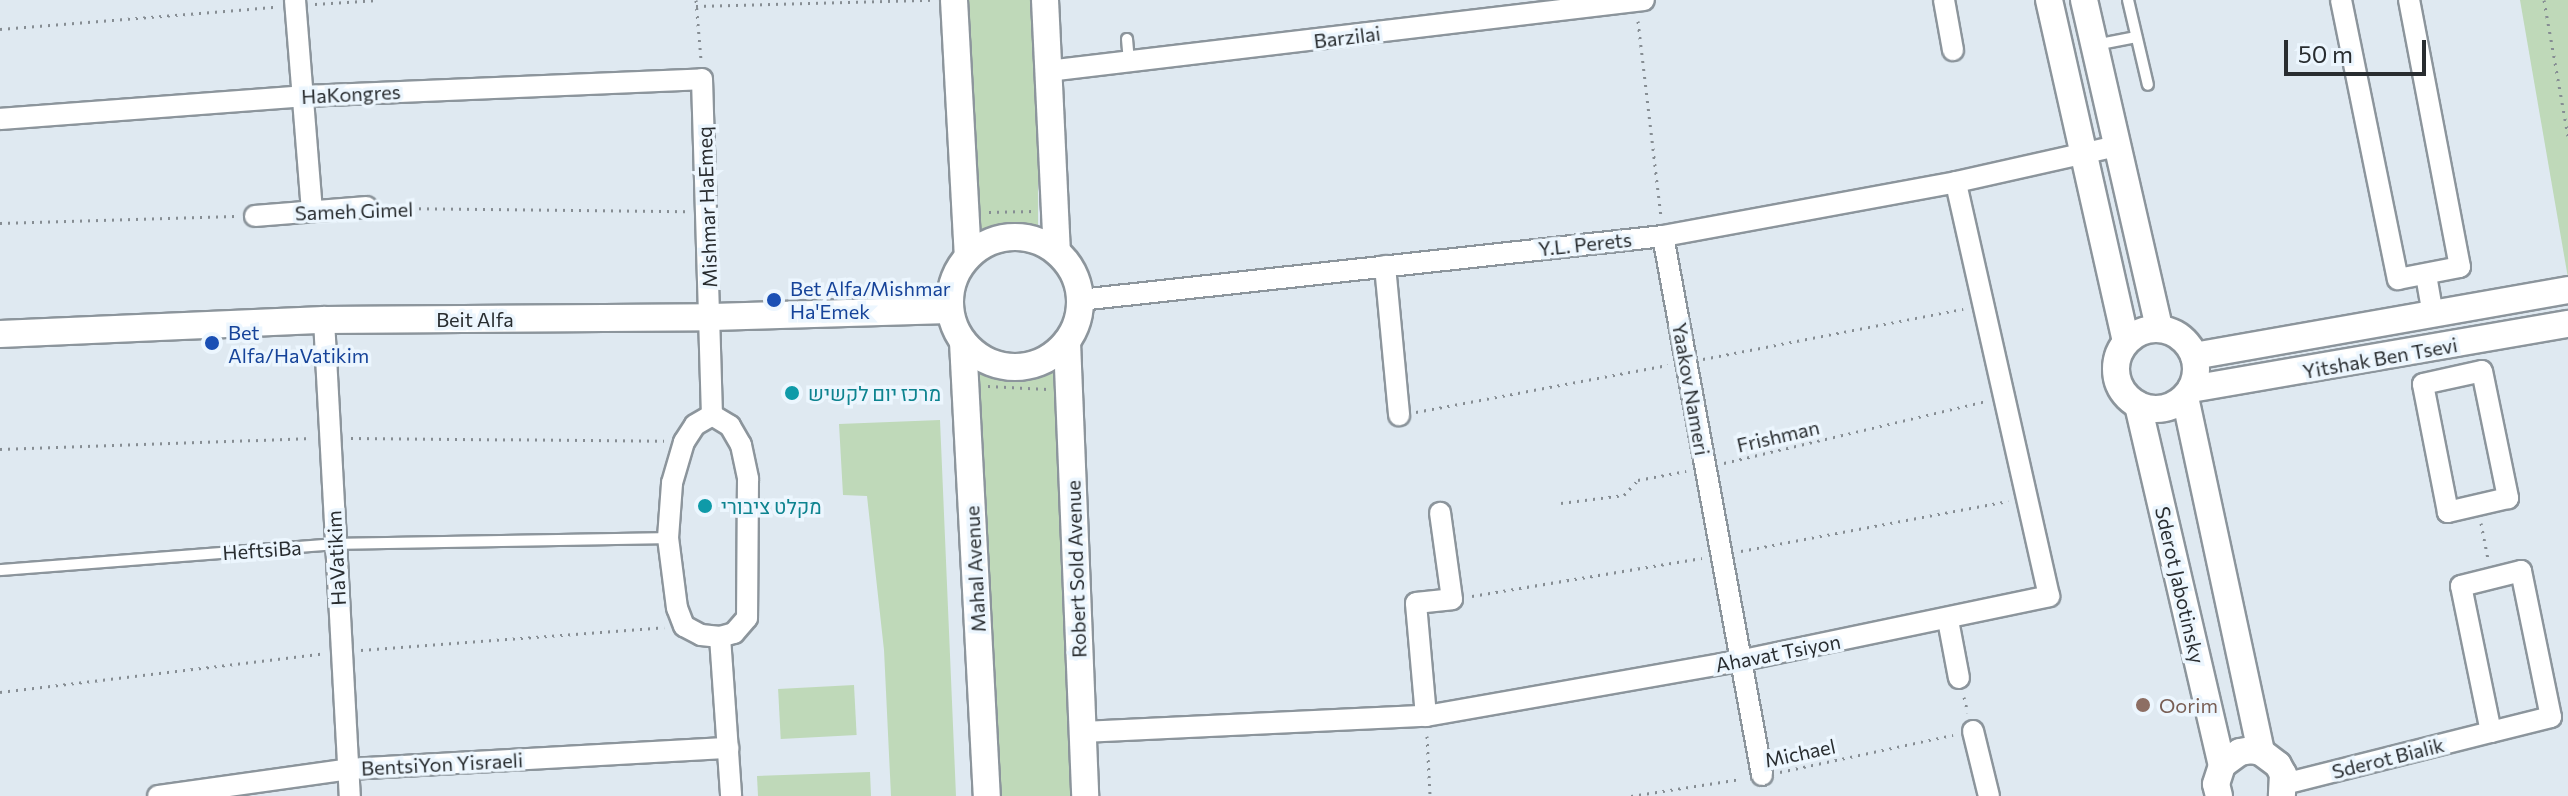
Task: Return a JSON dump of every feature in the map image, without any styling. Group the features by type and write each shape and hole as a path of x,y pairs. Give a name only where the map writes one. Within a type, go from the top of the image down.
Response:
{"street":[{"path":"954,0 968,256"},
{"path":"1045,0 1057,252"},
{"path":"1944,0 1953,50"},
{"path":"2049,0 2126,341"},
{"path":"2084,0 2159,328"},
{"path":"2341,0 2398,279 2460,267 2409,0"},
{"name":"Barzilai","path":"1048,71 1129,64 1639,1"},
{"path":"295,3 312,211"},
{"name":"HaKongres","path":"0,119 303,96 702,79"},
{"name":"Mishmar HaEmeq","path":"702,79 712,317 712,415"},
{"name":"Y.L. Perets","path":"1080,300 1663,236 1956,182 2117,146"},
{"name":"Ahavat Tsiyon","path":"1082,732 1426,716 1739,661 1948,620 2049,596 1956,182"},
{"name":"Sameh Gimel","path":"255,216 367,207"},
{"name":"Yaakov Nameri","path":"1663,236 1762,775"},
{"path":"1012,237 1040,242 1057,252 1077,282 1080,300 1077,322 1067,342 1044,361 1015,368 995,365 977,356 963,342 949,310 950,290 968,256 983,244 1012,237"},
{"path":"1385,266 1399,415"},
{"path":"2426,275 2433,315"},
{"name":"Yitshak Ben Tsevi","path":"2194,356 2568,290"},
{"name":"Beit Alfa","path":"0,334 324,320 712,317 949,310"},
{"name":"HaVatikim","path":"324,320 350,796"},
{"name":"Yitshak Ben Tsevi","path":"2188,393 2568,324"},
{"path":"2188,393 2163,409 2138,405 2128,398 2116,376 2115,364 2126,341 2135,333 2159,328 2181,337 2194,356 2197,367 2188,393 2261,752"},
{"name":"Mahal Avenue","path":"963,342 987,796"},
{"name":"Robert Sold Avenue","path":"1067,342 1085,796"},
{"path":"2442,348 2449,378"},
{"path":"2482,371 2508,498 2448,512 2423,384 2449,378 2482,371"},
{"name":"Sderot Jabotinsky","path":"2138,405 2222,765"},
{"path":"712,415 730,426 741,445 748,479 747,618 734,633 720,637 701,635 684,626 677,608 668,538 672,483 684,442 695,425 712,415"},
{"path":"1426,716 1416,603 1452,599 1440,513"},
{"name":"Sderot Bialik","path":"2283,790 2551,717 2521,571 2492,578"},
{"path":"2491,732 2461,586 2492,578"},
{"path":"1948,620 1959,678"},
{"path":"720,637 731,796"},
{"path":"1973,731 1989,796"},
{"name":"BentsiYon Yisraeli","path":"158,796 350,769 728,748"},
{"path":"2216,796 2222,765 2240,752 2261,752 2278,765 2283,790"}],"lane":[{"path":"2128,0 2148,85"},
{"path":"2095,45 2136,37"},
{"path":"1127,39 1129,64"},
{"name":"HeftsiBa","path":"0,570 335,544 668,538"}],"path":[{"path":"0,29 295,3 379,0"},
{"path":"696,0 702,79"},
{"path":"696,6 937,0"},
{"path":"2544,0 2568,136"},
{"path":"1639,1 1663,236"},
{"name":"Sameh Gimel","path":"367,207 707,211"},
{"path":"965,212 1037,210"},
{"path":"0,223 255,216"},
{"path":"965,385 1048,389"},
{"name":"Frishman","path":"1561,503 1624,495 1638,480 1705,468 2005,397"},
{"path":"2478,505 2492,578"},
{"path":"1959,678 1973,731"},
{"path":"1426,716 1430,796"},
{"name":"Michael","path":"1631,796 1762,775 1973,731"}],"green space":[{"path":"960,0 1038,0 1038,232 960,232"},
{"path":"2520,0 2568,0 2568,278"},
{"path":"1062,369 1084,795 992,796 970,374"},
{"path":"940,420 956,796 891,796 884,650 867,496 843,495 839,424"},
{"path":"854,685 857,735 781,739 778,689"},
{"path":"870,772 871,796 758,796 757,776"}],"place":[{"name":"Bet Alfa/Mishmar Ha'Emek","path":"774,300"},
{"name":"Bet Alfa/HaVatikim","path":"212,343"},
{"name":"מרכז יום לקשיש","path":"792,393"},
{"name":"מקלט ציבורי","path":"705,506"},
{"name":"Oorim","path":"2143,705"}]}
